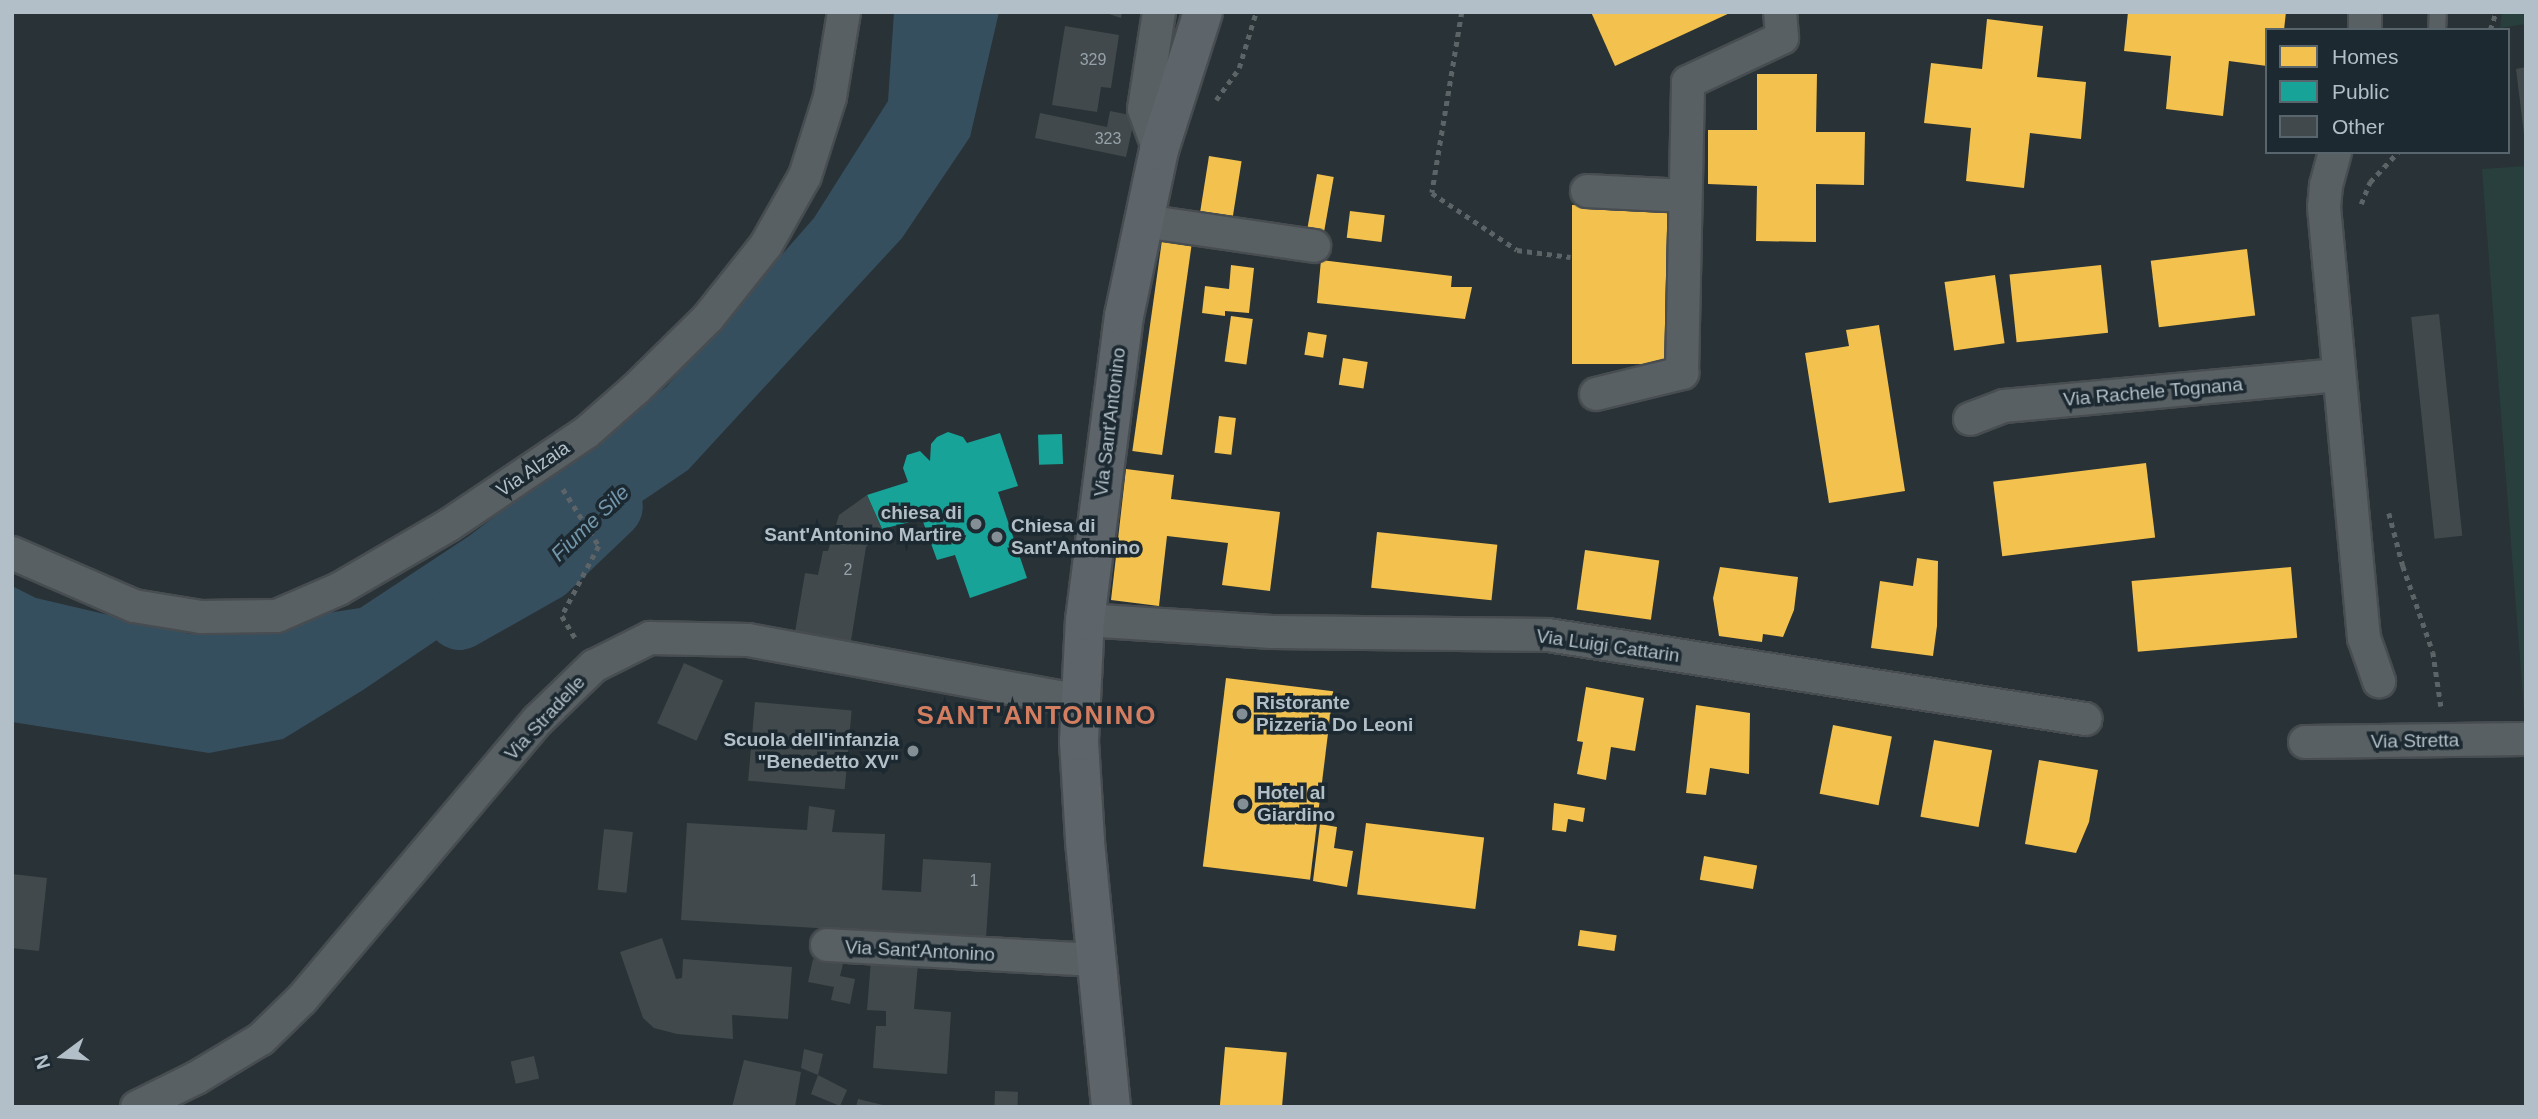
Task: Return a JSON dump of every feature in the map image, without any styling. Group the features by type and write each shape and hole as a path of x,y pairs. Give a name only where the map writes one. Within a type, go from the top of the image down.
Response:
{"main road":[{"name":"Via Sant'Antonino","path":"1111,1107 1082,803 1079,741 1085,620 1122,329 1159,150 1203,12"}],"street":[{"name":"Via Alzaia","path":"12,553 134,606 201,617 277,616 339,589 449,525 587,432 636,389 708,318 766,245 805,176 830,97 844,12"},
{"path":"1159,12 1144,109 1159,150"},
{"path":"1596,394 1682,373 1688,82 1782,38 1780,12"},
{"path":"2335,154 2326,186 2324,207 2364,638 2379,681"},
{"path":"1587,191 1685,196"},
{"path":"1143,221 1314,246"},
{"name":"Via Rachele Tognana","path":"1970,419 2004,406 2339,375"},
{"name":"Via Luigi Cattarin","path":"1085,620 1272,632 1548,635 2085,719"},
{"name":"Via Stradelle","path":"137,1107 208,1071 261,1039 302,999 538,720 594,666 650,638 748,640 1081,701"},
{"name":"Via Stretta","path":"2305,742 2526,739"},
{"name":"Via Sant'Antonino","path":"827,946 1097,960"}],"path":[{"path":"1462,12 1432,193 1517,250 1571,257"},
{"path":"2360,212 2365,190 2397,154"},
{"path":"561,487 599,546 562,617 594,666"},
{"path":"2388,505 2403,566 2439,673 2440,741"}],"green space":[{"path":"2502,12 2526,12 2526,24 2500,28"},
{"path":"2526,166 2526,724 2525,724 2482,169"}],"water":[{"path":"894,12 999,12 970,137 902,238 688,470 363,690 283,739 209,753 12,722 12,586 36,598 190,634 360,608 469,536 666,387 814,218 888,101"}],"building: Homes":[{"path":"1591,12 1732,12 1615,66"},
{"path":"2128,12 2286,12 2284,28 2265,28 2265,66 2229,61 2223,116 2166,109 2171,56 2124,51"},
{"path":"1987,19 2043,26 2037,77 2086,82 2081,139 2030,133 2024,188 1966,181 1971,128 1924,123 1931,63 1982,69"},
{"path":"1757,74 1817,74 1816,132 1865,132 1864,185 1816,184 1816,242 1756,241 1757,186 1708,184 1708,130 1757,130"},
{"path":"1209,156 1242,161 1233,218 1200,213"},
{"path":"1317,174 1334,177 1323,235 1307,232"},
{"path":"1572,205 1668,205 1668,364 1572,364"},
{"path":"1350,211 1385,215 1381,242 1347,238"},
{"path":"1162,240 1192,244 1162,455 1132,451"},
{"path":"2247,249 2255,316 2159,327 2151,261"},
{"path":"1321,260 1452,276 1451,287 1472,287 1465,319 1317,303"},
{"path":"1231,265 1254,268 1249,313 1225,311 1225,316 1202,313 1205,286 1229,289"},
{"path":"2101,265 2108,333 2017,342 2010,275"},
{"path":"1995,275 2005,343 1954,350 1944,282"},
{"path":"1231,316 1253,319 1246,365 1225,362"},
{"path":"1879,325 1905,491 1829,503 1805,353 1849,346 1846,330"},
{"path":"1308,332 1327,335 1323,358 1304,355"},
{"path":"1343,358 1368,362 1363,389 1339,385"},
{"path":"1219,416 1236,418 1231,455 1214,453"},
{"path":"2146,463 2155,537 2002,556 1993,482"},
{"path":"1126,469 1174,475 1171,499 1280,512 1270,591 1222,585 1228,543 1167,536 1159,606 1111,600"},
{"path":"1377,532 1497,545 1491,600 1371,588"},
{"path":"1585,550 1659,560 1651,620 1577,609"},
{"path":"1917,558 1938,561 1937,626 1933,656 1871,648 1880,581 1913,586"},
{"path":"1720,567 1798,577 1794,610 1783,637 1763,634 1762,642 1719,636 1713,598"},
{"path":"2291,567 2297,638 2138,652 2132,581"},
{"path":"1226,678 1333,691 1310,880 1203,867"},
{"path":"1586,687 1644,698 1635,751 1611,747 1606,780 1577,774 1583,742 1577,741"},
{"path":"1696,705 1750,713 1749,774 1710,768 1706,795 1686,793"},
{"path":"1833,725 1892,736 1879,805 1820,794"},
{"path":"1934,740 1992,750 1979,827 1920,817"},
{"path":"2039,760 2098,770 2089,822 2076,853 2025,844"},
{"path":"1554,803 1585,808 1583,822 1568,819 1566,832 1552,830"},
{"path":"1366,823 1484,838 1475,909 1357,894"},
{"path":"1320,824 1337,827 1334,848 1353,851 1347,887 1313,881"},
{"path":"1704,856 1757,865 1753,889 1700,880"},
{"path":"1580,930 1617,935 1614,951 1578,946"},
{"path":"1225,1047 1287,1052 1282,1107 1220,1107"}],"building: Public":[{"name":"chiesa di Sant'Antonino Martire","path":"948,432 963,437 967,443 1000,433 1018,486 998,492 1027,578 970,598 955,555 937,560 922,519 882,529 867,495 908,482 903,468 907,455 920,451 930,461 931,444 937,437"},
{"path":"1062,434 1063,464 1039,465 1038,435"}],"building: Other":[{"path":"1103,12 1122,12 1121,18"},
{"path":"1065,26 1119,35 1111,88 1101,87 1097,112 1052,105"},
{"path":"2526,67 2526,134 2524,134 2516,69"},
{"path":"1110,111 1135,116 1126,157 1035,138 1040,113 1107,127"},
{"path":"2439,314 2462,536 2434,539 2411,317"},
{"path":"867,495 882,529 866,547 850,647 794,638 805,573 818,575 823,551 828,551 839,515"},
{"path":"684,663 723,680 696,741 657,723"},
{"path":"755,702 852,710 845,789 748,781"},
{"path":"809,806 835,810 832,832 885,834 882,890 921,892 923,859 991,863 986,938 681,920 687,823 807,830"},
{"path":"604,829 633,832 626,893 598,890"},
{"path":"12,874 47,878 39,951 12,948"},
{"path":"662,938 676,979 682,978 683,959 792,967 788,1019 732,1015 733,1039 677,1034 654,1028 643,1018 620,952"},
{"path":"813,959 843,964 840,976 855,979 850,1004 831,1000 834,987 808,982"},
{"path":"871,960 918,964 914,1009 951,1012 947,1074 873,1068 876,1026 886,1026 886,1011 867,1010"},
{"path":"804,1049 823,1054 818,1075 801,1068"},
{"path":"534,1056 539,1078 516,1084 511,1061"},
{"path":"744,1060 801,1072 795,1107 732,1107"},
{"path":"818,1075 847,1090 840,1106 811,1094"},
{"path":"995,1091 1018,1092 1017,1107 994,1107"},
{"path":"858,1099 887,1106 887,1107 856,1107"}],"waterway":[{"name":"Fiume Sile","path":"459,617 544,569 610,506"}],"place":[{"name":"chiesa di Sant'Antonino Martire","path":"976,524"},
{"name":"Chiesa di Sant'Antonino","path":"997,537"},
{"name":"Ristorante Pizzeria Do Leoni","path":"1242,714"},
{"name":"Scuola dell'infanzia \"Benedetto XV\"","path":"913,751"},
{"name":"Hotel al Giardino","path":"1243,804"}],"district":[{"name":"SANT'ANTONINO","path":"1037,716"}]}
